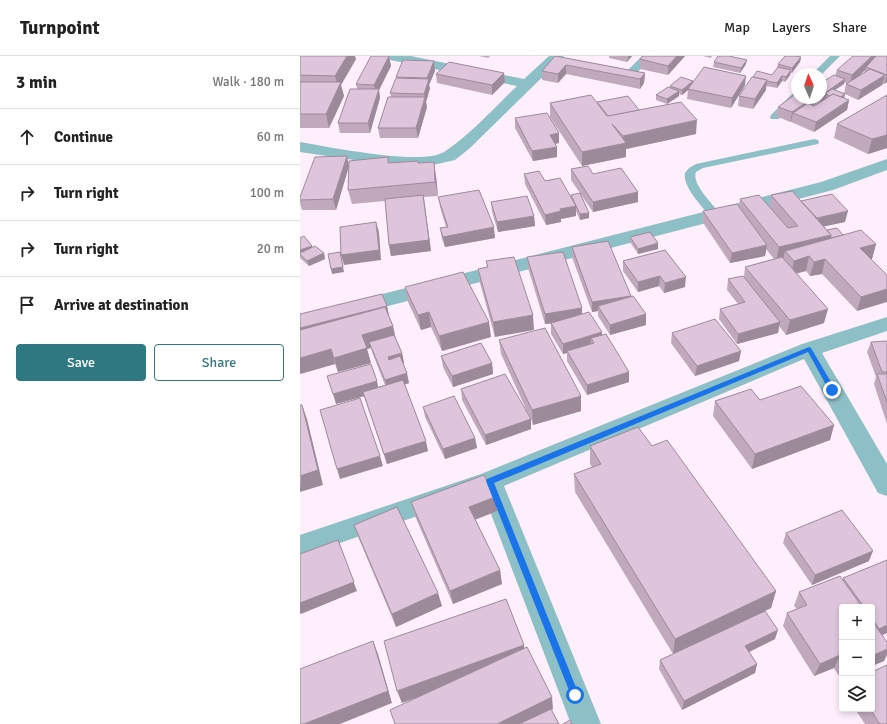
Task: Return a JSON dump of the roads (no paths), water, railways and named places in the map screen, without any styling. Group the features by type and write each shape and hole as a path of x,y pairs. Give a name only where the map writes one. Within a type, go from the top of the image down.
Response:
{"street":[{"path":"390,56 527,84"},
{"path":"300,147 408,163 433,161 449,156 464,146 527,84 556,62"},
{"path":"300,322 827,186 887,164"},
{"path":"300,546 490,481 809,349 887,324"},
{"path":"809,349 887,486"},
{"path":"490,481 586,724"}],"lane":[{"path":"605,74 624,77 630,74 647,56"},
{"path":"823,68 835,56"},
{"path":"774,117 791,100"},
{"path":"715,215 691,184 689,177 694,168 704,164 814,142"}]}
